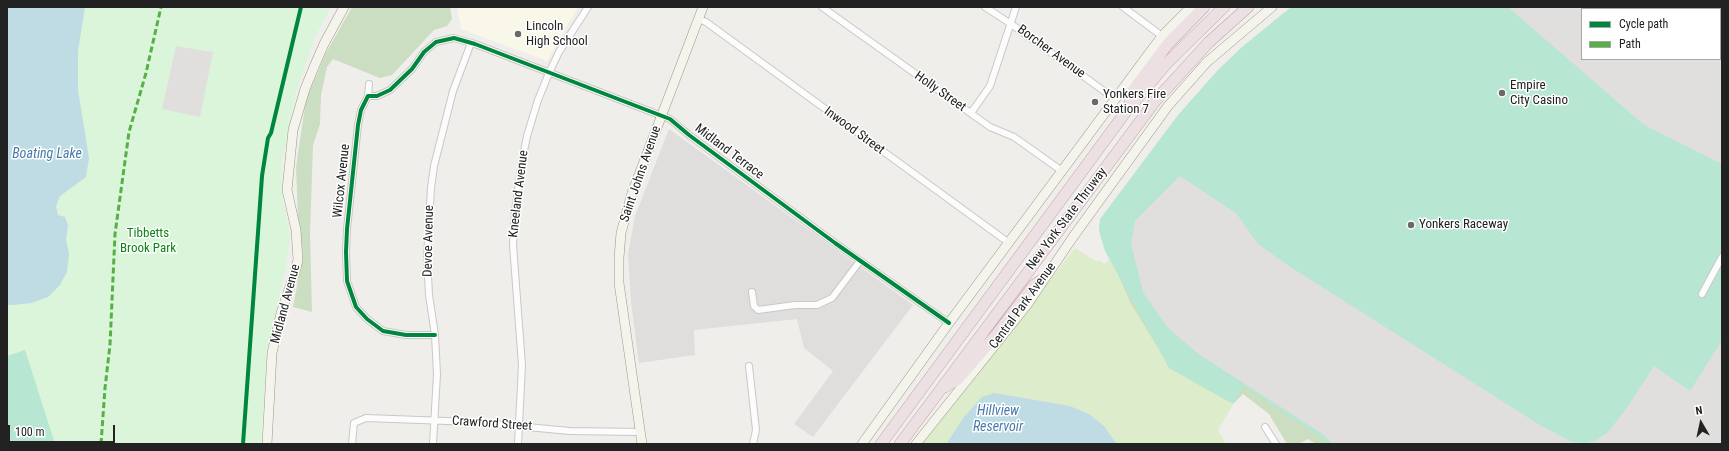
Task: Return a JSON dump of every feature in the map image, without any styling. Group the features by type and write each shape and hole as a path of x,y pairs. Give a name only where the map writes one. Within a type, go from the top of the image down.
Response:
{"highway":[{"path":"1125,113 1134,89 1157,58 1177,33 1204,7"},
{"name":"New York State Thruway","path":"881,444 1125,113 1167,63 1224,7"},
{"name":"New York State Thruway","path":"900,444 1156,100 1209,42 1248,7"},
{"path":"939,391 958,379 996,335 1034,285 1043,278"}],"main road":[{"name":"Midland Avenue","path":"267,444 272,353 281,313 298,260 296,230 287,190 293,130 305,89 314,67 324,44 344,7"},
{"name":"Saint Johns Avenue","path":"642,444 620,292 619,258 622,233 628,204 703,7"},
{"path":"862,444 949,323 1162,36 1191,7"},
{"name":"Central Park Avenue","path":"916,444 973,371 1002,337 1168,106 1207,62 1272,7"}],"street":[{"name":"Kneeland Avenue","path":"518,444 522,365 513,245 515,212 527,136 538,100 549,73 559,52 588,7"},
{"name":"Holly Street","path":"822,7 990,126 1014,137 1062,171"},
{"name":"Borcher Avenue","path":"985,7 1115,99"},
{"path":"971,113 990,86 1016,7"},
{"path":"1124,7 1162,36"},
{"name":"Inwood Street","path":"699,20 706,22 1009,243"},
{"path":"368,96 377,96 390,90 412,69 424,52 436,42 454,38 471,43"},
{"name":"Midland Terrace","path":"471,43 670,119 695,140 905,294 949,323"},
{"name":"Devoe Avenue","path":"433,444 437,374 435,335 429,295 427,257 431,188 434,166 453,91 471,43"},
{"name":"Wilcox Avenue","path":"369,84 368,96 361,110 358,125 347,229 346,252 348,281 352,297 356,307 366,319 384,331 406,335 435,335"},
{"path":"1702,294 1722,257"},
{"path":"752,292 754,306 758,310 795,305 817,305 832,298 860,261"},
{"path":"749,366 756,430 753,444"},
{"name":"Crawford Street","path":"352,444 354,423 366,418 519,426 570,431 640,432"},
{"path":"1265,427 1276,444"}],"shaded area":[{"name":"Lincoln High School","path":"457,7 578,7 547,61 461,29"},
{"path":"1508,7 1722,7 1722,164 1644,125"},
{"path":"176,46 213,52 200,117 162,109"},
{"path":"669,129 913,305 813,437 794,424 833,371 804,348 797,319 694,330 695,355 639,363 631,302 628,255 635,216"},
{"path":"1180,176 1237,214 1258,244 1292,268 1540,425 1570,441 1584,443 1594,441 1607,433 1626,409 1654,366 1690,391 1722,340 1722,444 1333,444 1324,435 1197,353 1167,327 1143,292 1131,244 1135,221"}],"green space":[{"name":"Tibbetts Brook Park","path":"7,7 331,7 316,35 296,92 281,167 283,200 290,236 286,266 267,350 261,444 7,444"},
{"path":"352,7 450,7 452,19 447,26 434,30 392,75 380,78 333,59 327,67 321,95 320,124 313,145 310,234 312,312 293,307 303,254 298,218 296,167 306,100 326,53"},
{"name":"Yonkers Raceway","path":"1291,7 1722,7 1722,444 1328,444 1323,439 1244,386 1233,404 1169,368 1105,251 1099,231 1100,219 1178,115 1217,71 1242,47"},
{"path":"1101,220 1244,384 1323,437 1329,444 1316,444 1308,439 1298,444 1287,444 1269,414 1243,394 1234,403 1170,367 1131,304 1103,240 1099,227"},
{"name":"Hillview Reservoir","path":"1075,248 1096,261 1100,261 1104,264 1110,259 1170,367 1234,403 1218,430 1226,444 1117,444 1104,426 1089,414 1070,406 964,417 946,444 921,444"},
{"path":"25,350 55,444 7,444 7,356"}],"water":[{"name":"Boating Lake","path":"7,7 85,7 78,51 78,90 89,158 86,177 60,196 56,206 58,215 65,217 68,226 66,240 69,254 67,272 60,285 48,297 31,303 13,305 7,305"},
{"name":"Hillview Reservoir","path":"994,393 1070,406 1089,414 1104,426 1117,444 946,444 964,417 982,397"}],"marked path":[{"path":"101,444 110,345 115,234 129,132 146,73 161,7"}],"cycle path":[{"path":"243,444 262,176 268,138 271,133 301,7"},
{"path":"435,335 406,335 383,331 367,319 356,307 347,281 347,229 358,125 361,110 368,96 377,96 390,90 412,69 424,52 436,42 454,38 475,44 670,119 689,135 835,243 949,323"}],"place":[{"name":"Lincoln High School","path":"518,34"},
{"name":"Empire City Casino","path":"1502,93"},
{"name":"Yonkers Fire Station 7","path":"1095,102"},
{"name":"Yonkers Raceway","path":"1411,225"}]}
